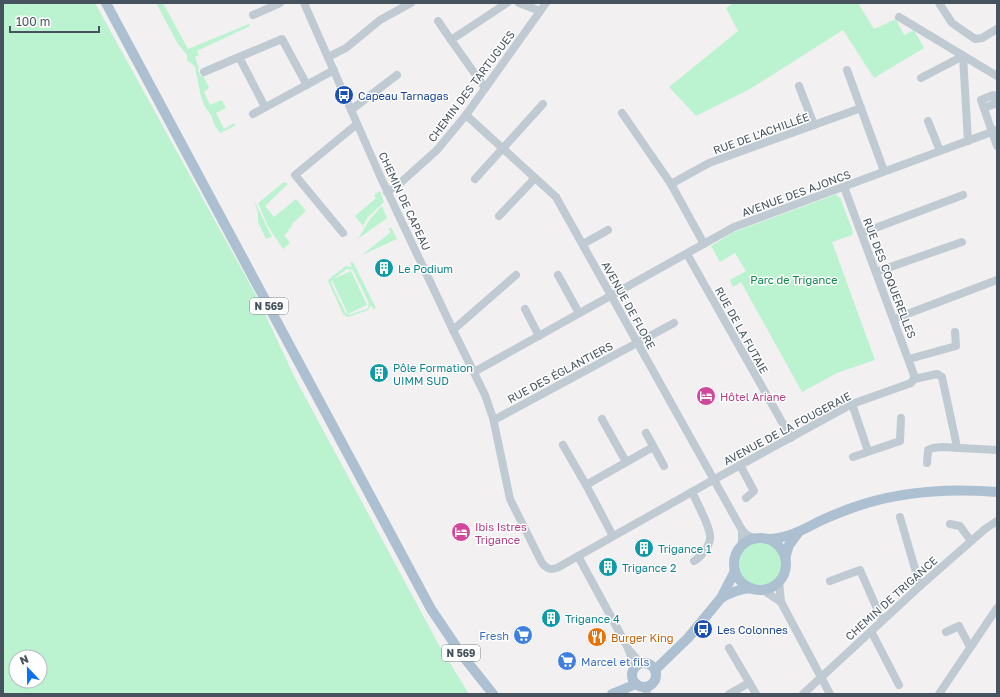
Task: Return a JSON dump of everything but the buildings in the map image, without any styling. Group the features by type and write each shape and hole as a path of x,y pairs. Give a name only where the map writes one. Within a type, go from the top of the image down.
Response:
{"main road":[{"name":"N 569","path":"106,3 430,609 462,655 493,694"},
{"path":"798,533 789,545 785,558 784,574 779,581 763,590 751,588 738,579 735,571 735,558 745,543 761,539 784,538 798,533 839,513 887,498 910,493 948,490 997,492"},
{"path":"761,539 778,546 785,558"},
{"path":"614,693 641,671 670,655 688,638 721,598 735,571"},
{"path":"721,598 738,591 751,588"},
{"path":"641,671 656,674 654,682 647,690 639,686 641,671"}],"street":[{"path":"252,15 280,3"},
{"name":"CHEMIN DE CAPEAU","path":"304,3 388,192 485,395 494,420 510,498 542,563 547,568 557,568 614,536"},
{"path":"328,58 346,48 380,20 411,3"},
{"path":"451,40 507,3"},
{"path":"519,3 540,11"},
{"name":"CHEMIN DES TARTUGUES","path":"388,192 437,150 466,115 546,3"},
{"path":"939,3 952,23 975,40 982,38 997,28"},
{"path":"899,17 997,76"},
{"path":"438,21 485,88"},
{"path":"204,72 282,39 307,85"},
{"path":"921,78 964,56"},
{"path":"964,56 968,141"},
{"path":"239,57 264,107"},
{"path":"253,114 334,70"},
{"path":"847,70 884,171"},
{"path":"351,110 397,75"},
{"path":"799,86 814,125"},
{"path":"475,179 543,104"},
{"name":"RUE DE L'ACHILLÉE","path":"671,184 709,163 861,108"},
{"path":"984,108 995,131 997,146"},
{"path":"622,113 671,184 704,244"},
{"name":"AVENUE DE FLORE","path":"466,115 556,197 742,530 747,535 761,539"},
{"path":"928,121 940,151"},
{"path":"343,233 295,175 358,124"},
{"name":"AVENUE DES AJONCS","path":"474,372 734,227 995,131"},
{"path":"500,216 535,178"},
{"name":"RUE DES COQUERELLES","path":"844,187 909,359 914,379"},
{"path":"862,233 963,195"},
{"path":"583,244 608,230"},
{"path":"876,272 962,242"},
{"name":"RUE DE LA FUTAIE","path":"687,254 791,438"},
{"path":"558,274 579,313"},
{"path":"453,330 516,275"},
{"path":"894,318 997,280"},
{"path":"525,309 538,336"},
{"name":"RUE DES ÉGLANTIERS","path":"494,420 674,323"},
{"path":"909,359 956,346 955,332"},
{"name":"AVENUE DE LA FOUGERAIE","path":"614,536 852,404 911,383 914,379 937,374 941,375 957,448"},
{"path":"852,404 868,451"},
{"path":"853,457 900,441 901,418"},
{"path":"602,419 626,462"},
{"path":"646,433 664,466"},
{"path":"563,445 614,536"},
{"path":"586,485 653,447"},
{"path":"927,463 928,450 938,447 997,450"},
{"path":"740,465 754,491 746,498"},
{"path":"692,492 709,530 710,539 701,557 694,561"},
{"path":"900,517 920,586"},
{"name":"CHEMIN DE TRIGANCE","path":"803,694 920,586 985,529 997,521"},
{"path":"950,524 960,526 972,541"},
{"path":"741,547 742,530"},
{"path":"578,556 641,671"},
{"path":"830,580 860,570 882,620"},
{"path":"779,581 781,602 830,694"},
{"path":"763,590 781,602"},
{"path":"939,694 997,608"},
{"path":"946,632 959,626 970,647"},
{"path":"871,631 899,685"},
{"path":"729,648 756,694"},
{"path":"729,694 749,683"}],"green space":[{"path":"3,3 95,3 257,297 295,378 439,645 469,694 3,694"},
{"path":"156,3 163,3 188,49 249,24 250,26 197,51 199,55 195,57 200,75 204,77 209,88 204,92 210,105 222,100 226,108 216,113 224,129 234,123 235,126 220,133 215,126 201,97 195,67 187,61 187,55 178,44"},
{"path":"733,3 858,3 874,29 896,19 904,35 914,30 924,48 874,78 843,30 750,89 696,116 669,87 738,31 726,8"},
{"path":"284,182 288,184 265,206 274,217 296,199 306,211 292,224 293,225 288,230 289,231 284,235 290,243 283,249 268,226 258,203"},
{"path":"380,191 384,202 368,217 363,226 355,216 376,198 374,195"},
{"name":"Parc de Trigance","path":"837,194 838,198 840,197 853,232 852,235 832,242 875,360 837,373 802,392 741,282 733,287 730,280 746,271 735,253 720,262 711,246 734,232"},
{"path":"254,200 272,237 266,239 258,222 258,213"},
{"path":"382,206 387,218 358,239 370,219"},
{"path":"391,227 397,239 362,255 391,232 388,229"},
{"path":"353,262 376,308 373,309 371,305 368,310 348,317 343,314 328,281 346,266 352,267 350,263","holes":["347,269 353,270 369,303 368,308 349,315 345,312 331,282 332,280 348,314 367,305 351,271 333,279"]},
{"path":"761,542 773,546 779,552 783,564 779,576 773,582 761,586 749,582 743,576 739,564 743,552 749,546"}],"place":[{"name":"Capeau Tarnagas","path":"344,95"},
{"name":"Le Podium","path":"384,268"},
{"name":"Pôle Formation UIMM SUD","path":"379,373"},
{"name":"Hôtel Ariane","path":"706,396"},
{"name":"Ibis Istres Trigance","path":"461,532"},
{"name":"Trigance 1","path":"644,548"},
{"name":"Trigance 2","path":"608,567"},
{"name":"Trigance 4","path":"551,618"},
{"name":"Les Colonnes","path":"703,629"},
{"name":"Fresh","path":"523,635"},
{"name":"Burger King","path":"597,637"},
{"name":"Marcel et fils","path":"567,661"}]}
